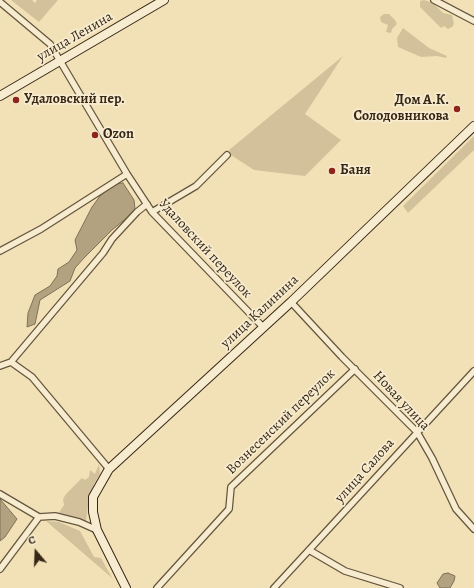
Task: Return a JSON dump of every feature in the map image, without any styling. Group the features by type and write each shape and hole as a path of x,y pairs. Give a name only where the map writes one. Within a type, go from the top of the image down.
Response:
{"main road":[{"name":"улица Ленина","path":"0,96 164,0"},
{"name":"улица Калинина","path":"126,588 97,530 93,512 93,498 109,469 291,302 474,126"}],"street":[{"path":"434,0 474,21"},
{"name":"Удаловский переулок","path":"0,2 50,44 127,174 152,212 262,328"},
{"path":"152,212 196,186 227,155"},
{"path":"0,251 41,229 127,174"},
{"path":"0,366 11,362 103,253 112,239 137,212 147,204"},
{"name":"Новая улица","path":"291,302 417,432 432,458 456,509 474,529"},
{"path":"11,362 32,376 109,469"},
{"name":"Вознесенский переулок","path":"157,588 228,509 231,487 355,369"},
{"name":"улица Салова","path":"274,588 474,371"},
{"path":"0,494 39,517 55,516 79,522 97,530"},
{"path":"0,569 39,517"},
{"path":"309,550 345,571 400,588"}],"shaded area":[{"path":"11,0 32,0 35,3 37,0 58,0 39,22"},
{"path":"424,0 433,3 443,13 452,15 454,24 452,27 448,29 444,26 441,28 420,7 420,1"},
{"path":"384,14 389,14 397,24 392,29 391,33 386,32 388,25 381,22 380,17"},
{"path":"403,28 429,48 447,56 446,58 437,56 421,57 398,47 397,38"},
{"path":"343,56 305,114 341,140 305,176 254,170 231,155 229,150"},
{"path":"474,136 474,150 408,213 403,206"},
{"path":"123,183 134,200 135,209 84,258 75,268 70,281 40,300 35,324 27,327 28,313 35,295 50,286 57,276 58,269 69,262 77,250 75,240 92,207 100,196 115,184"},
{"path":"99,464 100,474 94,484 89,499 86,521 58,514 64,505 63,499 66,494 82,478 85,480 89,477 90,470 95,474"},
{"path":"0,499 17,519 5,537 0,541"},
{"path":"46,521 59,522 80,531 94,557 101,558 112,578"},
{"path":"448,573 455,576 454,581 450,588 440,588 437,583 443,574"}],"place":[{"name":"Удаловский пер.","path":"16,100"},
{"name":"Дом А.К. Солодовникова","path":"457,109"},
{"name":"Ozon","path":"95,135"},
{"name":"Баня","path":"332,171"}]}
